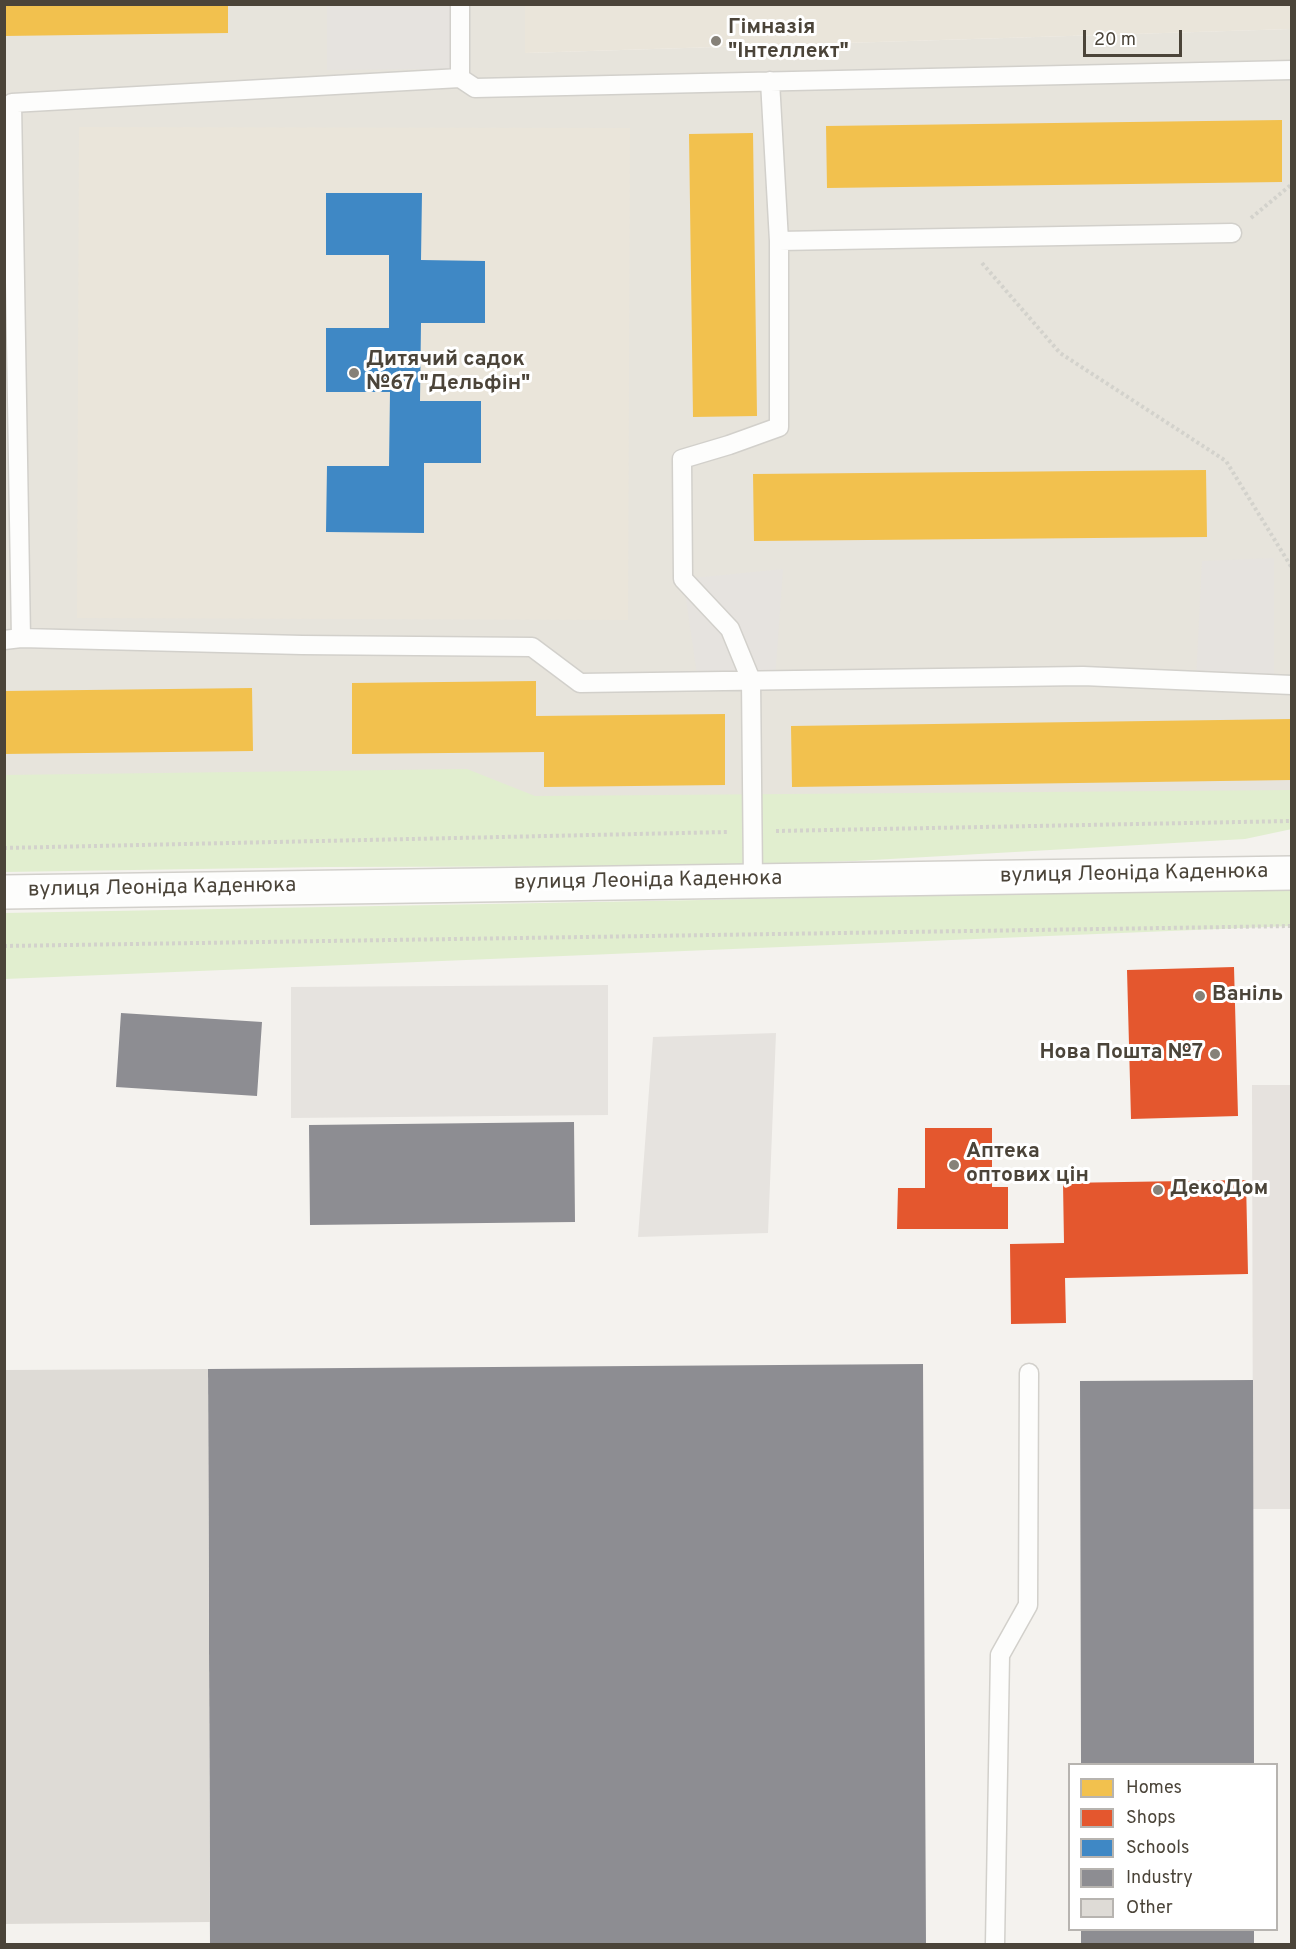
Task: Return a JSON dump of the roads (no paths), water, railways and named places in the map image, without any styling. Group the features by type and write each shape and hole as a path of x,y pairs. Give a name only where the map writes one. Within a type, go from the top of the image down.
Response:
{"street":[{"name":"вулиця Леоніда Каденюка","path":"4,892 1292,873"}],"lane":[{"path":"460,4 460,78"},
{"path":"1292,70 475,88 460,78 8,103 13,639 532,647 580,683 1083,676 1292,685"},
{"path":"753,881 751,680 730,629 683,579 682,459 779,427 779,241 770,81"},
{"path":"779,241 1232,233"},
{"path":"995,1944 1000,1655 1028,1605 1029,1373"}],"place":[{"name":"Гімназія \"Інтеллект\"","path":"716,41"},
{"name":"Дитячий садок №67 \"Дельфін\"","path":"354,373"},
{"name":"Ваніль","path":"1200,996"},
{"name":"Нова Пошта №7","path":"1215,1054"},
{"name":"Аптека оптових цін","path":"954,1165"},
{"name":"ДекоДом","path":"1158,1190"}]}
